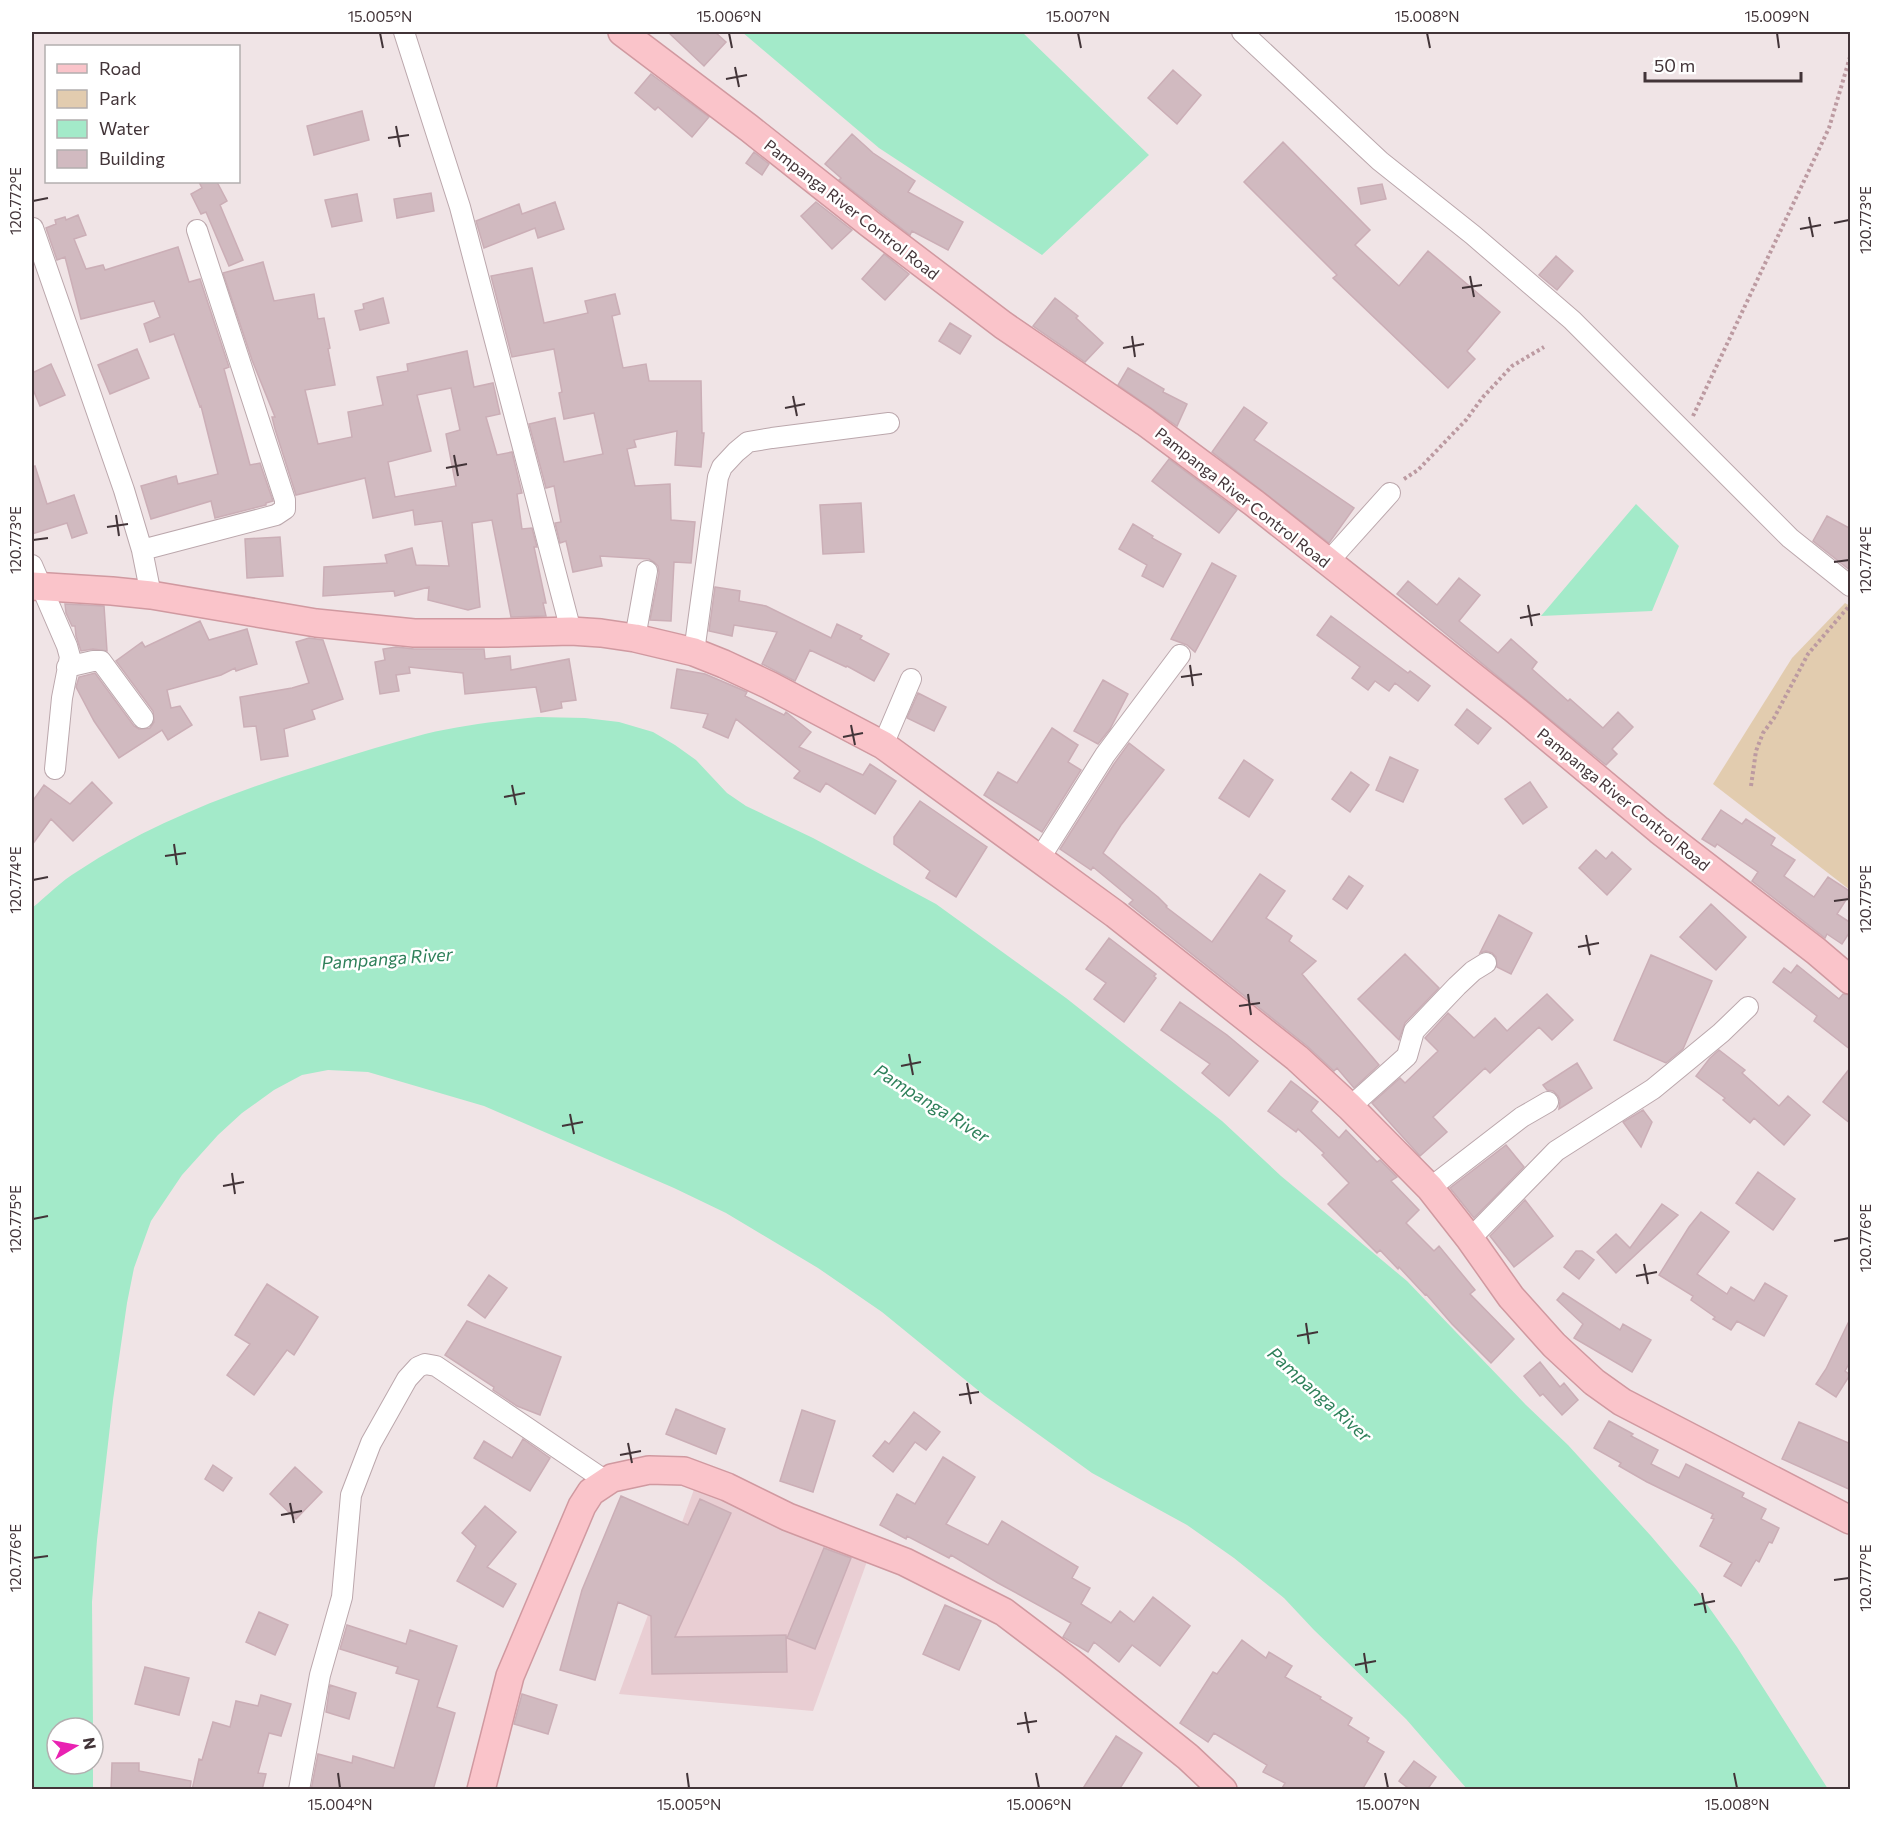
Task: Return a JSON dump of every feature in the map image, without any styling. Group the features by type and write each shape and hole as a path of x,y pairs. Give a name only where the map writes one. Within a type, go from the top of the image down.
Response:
{"street":[{"path":"404,32 459,207 571,631"},
{"name":"Pampanga River Control Road","path":"622,32 993,318 1145,422 1254,503 1505,702 1659,830 1851,980"},
{"path":"1242,32 1380,161 1473,235 1572,320 1791,538 1851,586"},
{"path":"33,228 124,490 151,595"},
{"path":"141,550 276,515 285,509 285,500 197,230"},
{"path":"694,652 718,477 722,467 748,442 889,423"},
{"path":"1328,562 1390,493"},
{"path":"635,638 647,571"},
{"path":"35,579 151,595 316,623 414,633 571,631 635,638 694,652 769,685 883,745 1040,858 1297,1058 1350,1107 1430,1188 1470,1239 1510,1297 1554,1345 1594,1382 1622,1402 1851,1520"},
{"path":"35,579 70,657 55,769"},
{"path":"1040,858 1105,755 1180,655"},
{"path":"67,667 101,661 143,718"},
{"path":"883,745 911,680"},
{"path":"1350,1107 1407,1056 1414,1031 1457,986 1473,971 1486,963"},
{"path":"1470,1239 1556,1152 1653,1089 1721,1033 1748,1007"},
{"path":"1430,1188 1522,1117 1548,1102"},
{"path":"299,1790 320,1675 342,1597 351,1495 371,1443 407,1379 418,1367 425,1364 436,1366 606,1481"},
{"path":"481,1790 510,1676 582,1506 591,1492 606,1481 649,1470 684,1471 727,1487 788,1517 905,1562 1004,1612 1188,1757 1223,1790"}],"path":[{"path":"1686,432 1829,128 1851,57"},
{"path":"1390,493 1397,484 1425,463 1466,420 1483,397 1512,366 1544,347"},
{"path":"1752,786 1756,751 1763,733 1774,718 1808,654 1851,605"}],"shaded area":[{"path":"696,1484 869,1556 813,1711 619,1694"}],"green space":[{"path":"1845,603 1850,606 1850,890 1713,784 1792,658"}],"water":[{"path":"742,32 1022,32 1149,155 1042,255 879,148"},
{"path":"1636,504 1679,546 1652,611 1541,616"},
{"name":"Pampanga River","path":"538,717 585,718 619,722 653,732 696,760 727,793 746,806 813,838 936,904 1066,998 1222,1121 1281,1176 1407,1281 1526,1405 1568,1445 1651,1536 1696,1589 1737,1647 1828,1789 1467,1789 1406,1719 1284,1598 1234,1558 1187,1525 1092,1473 985,1396 882,1312 818,1268 726,1213 674,1188 484,1106 368,1072 328,1070 302,1075 274,1090 242,1113 218,1135 182,1175 151,1221 134,1268 127,1303 113,1400 92,1602 93,1716 45,1716 45,1776 93,1776 93,1789 32,1789 32,908 66,879 105,854 162,824 250,788 425,734"}],"building":[{"path":"668,32 715,32 726,42 704,66"},
{"path":"1173,70 1201,95 1177,124 1148,98"},
{"path":"651,74 709,117 692,137 658,107 655,110 635,93"},
{"path":"362,111 369,140 314,155 307,126"},
{"path":"852,134 873,153 915,181 908,192 963,222 948,250 912,231 910,235 839,180 841,178 825,164"},
{"path":"1283,142 1370,230 1355,245 1399,286 1428,251 1500,312 1467,351 1475,359 1448,388 1333,278 1337,275 1244,182"},
{"path":"754,152 769,164 762,175 746,163"},
{"path":"200,183 218,183 227,201 220,205 243,260 229,266 206,212 201,214 191,194 202,188"},
{"path":"1382,184 1386,199 1361,204 1358,188"},
{"path":"431,193 434,211 397,218 394,199"},
{"path":"357,194 362,221 332,227 325,200"},
{"path":"555,202 564,229 538,238 535,228 484,248 476,221 519,204 522,214"},
{"path":"816,202 852,230 832,249 801,216"},
{"path":"78,215 86,235 74,239 86,269 103,265 105,270 178,247 189,282 200,279 229,367 224,369 250,465 260,463 273,501 266,505 215,518 211,501 151,519 141,486 176,476 178,484 218,474 201,406 174,334 150,342 144,324 160,317 154,301 81,319 65,257 57,260 46,228 56,224 55,220 65,217 66,220"},
{"path":"884,254 909,274 885,300 862,279"},
{"path":"1556,256 1573,271 1557,290 1539,275"},
{"path":"263,262 274,301 314,294 318,319 324,318 335,385 305,390 318,444 352,437 348,412 383,405 377,377 408,371 407,364 467,351 474,387 493,383 500,414 486,417 497,455 512,452 522,493 517,494 522,529 532,528 546,603 543,603 546,616 511,617 492,520 472,523 480,607 468,610 428,600 429,587 395,596 394,591 323,596 324,567 387,563 385,555 412,548 416,565 449,566 442,521 415,525 413,510 373,518 365,478 296,495 275,429 272,417 275,417 252,360 223,273","holes":["451,388 460,430 446,434 456,486 395,497 388,462 431,451 417,395"]},
{"path":"532,268 544,323 588,313 585,301 615,294 620,314 612,316 623,368 646,364 649,381 701,381 702,433 704,433 701,467 675,465 677,431 634,440 636,447 627,449 635,486 670,484 671,520 695,522 691,563 674,562 671,621 650,620 659,573 658,566 654,562 649,559 600,556 602,566 573,572 566,541 560,543 555,523 561,522 554,486 546,488 529,424 555,418 564,462 603,454 594,413 564,419 559,393 562,392 554,349 512,357 491,276"},
{"path":"383,298 389,323 360,330 355,311 364,309 363,304"},
{"path":"1055,298 1078,316 1076,318 1103,343 1085,362 1033,326"},
{"path":"950,323 971,336 960,354 939,341"},
{"path":"137,349 149,378 110,394 98,365"},
{"path":"51,364 65,395 40,406 32,387 32,373"},
{"path":"1128,368 1164,389 1163,392 1187,404 1177,426 1118,385"},
{"path":"1244,407 1267,423 1254,440 1354,508 1329,543 1212,452"},
{"path":"1169,459 1237,510 1219,533 1152,481"},
{"path":"35,466 47,504 74,495 87,533 72,538 67,523 32,534 32,467"},
{"path":"861,503 864,552 823,554 820,505"},
{"path":"1827,516 1851,529 1851,571 1813,541"},
{"path":"1133,524 1153,536 1152,538 1181,554 1163,587 1142,576 1147,565 1119,549"},
{"path":"280,537 283,576 247,578 245,539"},
{"path":"1212,563 1236,576 1195,652 1187,645 1171,639"},
{"path":"1459,578 1480,595 1459,621 1498,653 1511,639 1537,662 1532,669 1603,728 1618,712 1633,727 1612,749 1617,754 1606,765 1397,594 1408,581 1437,605"},
{"path":"715,587 740,591 739,601 766,606 831,638 837,624 862,636 860,639 889,654 874,681 810,650 795,681 762,664 777,632 734,625 732,636 709,631"},
{"path":"65,604 104,606 107,651 93,649 81,651 75,626 72,626 66,613"},
{"path":"1331,616 1408,673 1410,671 1430,686 1418,701 1395,683 1389,691 1375,681 1368,690 1352,678 1360,667 1317,635"},
{"path":"200,621 209,640 247,629 257,664 236,671 235,668 221,675 167,690 171,708 180,706 192,725 168,740 162,730 119,758 94,721 76,687 79,677 95,673 134,726 139,729 150,728 154,722 153,711 116,661 142,642 145,647"},
{"path":"309,638 323,640 343,699 312,710 315,719 284,729 288,756 261,760 256,726 244,727 240,697 309,683 296,642"},
{"path":"396,647 484,649 485,659 510,656 511,670 569,659 576,700 561,702 562,708 541,712 536,687 465,694 463,673 409,667 410,673 396,675 399,691 380,694 375,662 385,660 383,649"},
{"path":"677,669 705,674 747,692 745,696 784,715 786,712 811,732 799,747 863,775 870,764 896,781 875,814 826,783 820,792 794,778 800,771 736,719 728,738 703,727 708,714 671,708"},
{"path":"1103,680 1128,694 1110,729 1098,744 1074,731"},
{"path":"918,693 946,707 934,731 907,718"},
{"path":"1467,709 1491,728 1478,744 1455,725"},
{"path":"1052,728 1078,745 1068,762 1081,770 1042,832 984,795 998,772 1017,783"},
{"path":"1129,743 1164,770 1121,825 1103,853 1158,897 1166,907 1212,942 1260,874 1285,891 1266,918 1292,936 1289,941 1316,961 1302,974 1379,1065 1354,1088 1337,1068 1334,1071 1307,1046 1129,904 1133,900 1093,867 1091,870 1060,849"},
{"path":"1390,757 1418,770 1403,802 1376,790"},
{"path":"1244,760 1273,780 1249,817 1219,798"},
{"path":"1351,772 1369,785 1350,812 1332,799"},
{"path":"92,782 112,803 73,841 51,819 32,845 32,802 44,785 70,804"},
{"path":"1530,782 1547,807 1523,824 1505,799"},
{"path":"920,801 987,847 956,897 926,878 930,871 894,844 894,837"},
{"path":"1721,810 1742,824 1746,819 1775,838 1771,845 1795,860 1784,876 1814,897 1828,877 1851,892 1837,914 1851,923 1851,930 1842,944 1827,934 1825,938 1752,881 1758,872 1717,844 1715,847 1702,839"},
{"path":"1596,850 1606,859 1612,852 1631,869 1607,895 1579,868"},
{"path":"1349,876 1363,886 1347,909 1333,899"},
{"path":"1711,904 1746,937 1716,970 1680,937"},
{"path":"1499,915 1532,933 1511,974 1497,967 1496,957 1492,953 1486,951 1480,953"},
{"path":"1109,938 1156,974 1154,976 1156,978 1124,1022 1094,999 1106,983 1086,969"},
{"path":"1405,954 1439,988 1405,1023 1399,1040 1358,999"},
{"path":"1651,955 1712,981 1683,1049 1666,1063 1614,1040"},
{"path":"1797,965 1839,999 1843,994 1851,995 1851,1050 1814,1021 1817,1016 1773,982 1784,968 1791,973"},
{"path":"1547,994 1573,1020 1552,1040 1539,1027 1490,1073 1485,1068 1433,1117 1447,1132 1420,1156 1372,1103 1400,1078 1405,1083 1438,1051 1425,1038 1448,1013 1474,1038 1495,1018 1507,1031"},
{"path":"1180,1002 1227,1035 1258,1061 1229,1096 1202,1073 1210,1064 1161,1030"},
{"path":"1719,1050 1745,1070 1742,1073 1779,1106 1788,1096 1810,1115 1784,1145 1754,1118 1750,1123 1723,1100 1725,1098 1696,1076"},
{"path":"1577,1063 1592,1088 1559,1109 1558,1096 1543,1085"},
{"path":"1851,1067 1851,1124 1823,1102"},
{"path":"1291,1081 1318,1102 1311,1111 1339,1138 1346,1130 1377,1162 1380,1160 1397,1177 1391,1181 1419,1210 1406,1223 1434,1251 1439,1246 1475,1290 1470,1294 1514,1339 1491,1363 1399,1267 1398,1269 1380,1250 1377,1253 1328,1204 1349,1183 1322,1155 1324,1153 1298,1129 1296,1132 1268,1111"},
{"path":"1643,1110 1652,1122 1641,1147 1623,1122"},
{"path":"1506,1145 1524,1167 1474,1218 1450,1188"},
{"path":"1758,1172 1795,1199 1773,1230 1736,1203"},
{"path":"1525,1200 1553,1236 1514,1267 1490,1236"},
{"path":"1662,1204 1678,1215 1616,1273 1597,1252 1616,1234 1630,1248"},
{"path":"1701,1212 1729,1232 1697,1274 1727,1294 1731,1287 1754,1301 1765,1283 1787,1296 1764,1336 1737,1321 1731,1330 1713,1319 1715,1317 1691,1300 1693,1296 1659,1275"},
{"path":"1576,1251 1582,1251 1594,1260 1579,1279 1564,1267"},
{"path":"489,1275 507,1288 485,1318 468,1305"},
{"path":"267,1284 318,1317 294,1355 287,1350 254,1395 227,1375 250,1344 235,1335"},
{"path":"1563,1293 1620,1330 1623,1324 1651,1340 1632,1372 1574,1338 1583,1324 1557,1300"},
{"path":"1851,1317 1851,1360 1845,1371 1850,1375 1836,1397 1816,1384 1826,1369"},
{"path":"467,1321 561,1357 540,1415 517,1406 493,1390 494,1387 445,1355"},
{"path":"1540,1362 1560,1387 1564,1383 1578,1400 1562,1415 1543,1394 1540,1396 1524,1376"},
{"path":"676,1409 725,1429 716,1454 666,1434"},
{"path":"802,1410 835,1421 813,1492 780,1481"},
{"path":"914,1412 940,1432 926,1450 915,1442 893,1472 873,1456 885,1441 889,1444"},
{"path":"1609,1421 1658,1450 1651,1464 1679,1478 1686,1464 1744,1493 1742,1497 1766,1509 1761,1519 1779,1528 1772,1543 1769,1542 1759,1562 1756,1560 1741,1586 1724,1576 1732,1563 1700,1546 1714,1519 1711,1518 1713,1514 1647,1482 1619,1466 1621,1463 1594,1448"},
{"path":"1799,1422 1851,1444 1851,1490 1782,1459"},
{"path":"523,1439 550,1458 530,1491 474,1458 484,1441 512,1458"},
{"path":"943,1457 975,1477 946,1524 988,1545 1002,1521 1078,1567 1072,1578 1090,1588 1081,1604 1111,1623 1120,1611 1134,1622 1153,1597 1190,1626 1160,1666 1132,1645 1119,1662 1094,1642 1088,1652 1063,1637 1071,1623 951,1555 949,1558 880,1525 897,1494 915,1504"},
{"path":"213,1465 232,1478 223,1491 205,1479"},
{"path":"295,1467 322,1492 296,1519 270,1494"},
{"path":"621,1496 688,1525 700,1499 731,1513 675,1637 786,1635 787,1672 652,1674 651,1616 618,1602 595,1680 560,1670 582,1590"},
{"path":"485,1506 516,1532 487,1567 516,1584 503,1607 457,1581 476,1546 462,1533"},
{"path":"824,1548 851,1558 815,1649 787,1638"},
{"path":"945,1605 981,1621 959,1670 923,1654"},
{"path":"259,1612 288,1625 275,1655 246,1642"},
{"path":"347,1625 406,1644 410,1630 457,1646 437,1707 455,1713 433,1790 311,1790 318,1754 352,1763 353,1756 394,1768 419,1680 396,1673 398,1667 340,1649"},
{"path":"1242,1640 1266,1658 1269,1652 1292,1666 1285,1677 1352,1718 1348,1725 1369,1738 1367,1742 1384,1752 1362,1790 1281,1790 1285,1783 1263,1772 1267,1765 1214,1733 1208,1742 1180,1723 1213,1672 1217,1674"},
{"path":"145,1667 189,1678 179,1715 135,1704"},
{"path":"330,1685 356,1693 349,1719 326,1712"},
{"path":"522,1694 557,1705 548,1734 514,1724"},
{"path":"261,1695 291,1704 281,1736 269,1733 258,1773 266,1774 262,1790 192,1790 199,1759 202,1760 213,1722 230,1727 236,1701 258,1706"},
{"path":"1116,1736 1142,1753 1119,1790 1082,1790"},
{"path":"1414,1761 1436,1777 1427,1790 1411,1790 1399,1781"},
{"path":"112,1763 139,1763 139,1771 191,1781 190,1790 111,1790"}]}
